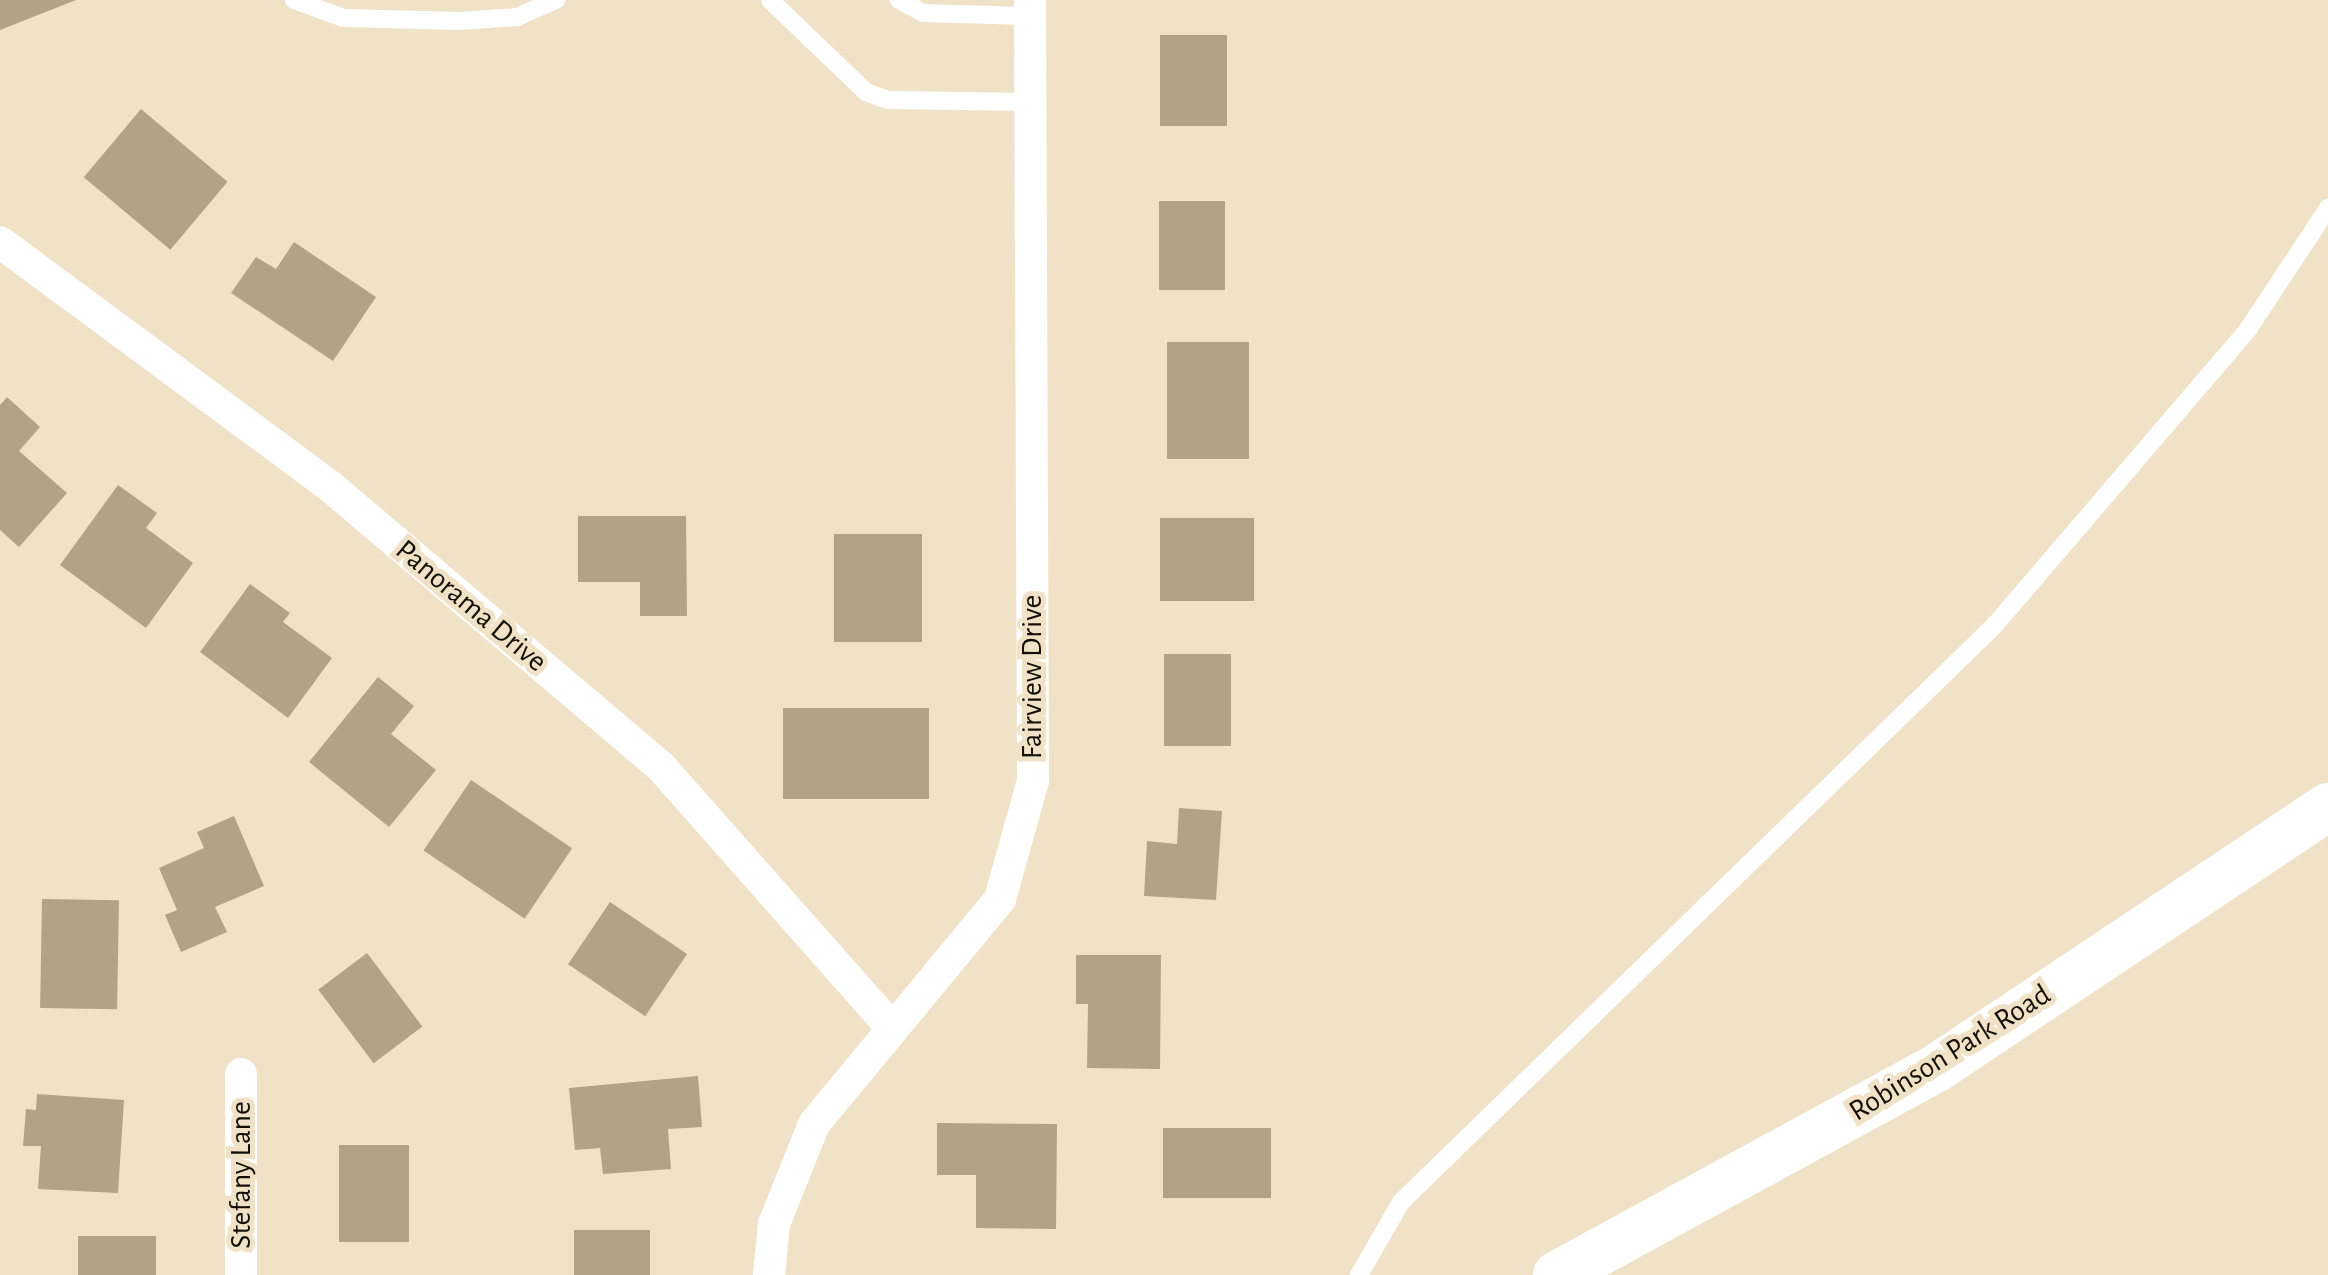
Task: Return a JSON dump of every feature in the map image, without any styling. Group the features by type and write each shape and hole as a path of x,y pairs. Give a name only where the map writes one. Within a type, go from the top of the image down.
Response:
{"street":[{"name":"Fairview Drive","path":"769,1275 774,1224 814,1124 1000,899 1032,781 1030,8"},
{"name":"Panorama Drive","path":"0,242 331,487 662,768 891,1027"},
{"name":"Robinson Park Road","path":"1557,1275 1938,1067 2328,807"},
{"name":"Stefany Lane","path":"241,1074 241,1275"}],"lane":[{"path":"294,0 344,18 460,22 516,17 556,0"},
{"path":"770,0 866,92 888,100 1030,102"},
{"path":"899,0 923,13 1030,8"},
{"path":"1359,1275 1402,1202 1994,626 2250,328 2328,208"}],"building":[{"path":"0,0 76,0 0,30"},
{"path":"1160,35 1227,35 1227,126 1160,126"},
{"path":"141,109 228,182 170,250 84,177"},
{"path":"1159,201 1225,201 1225,290 1159,290"},
{"path":"294,242 376,297 333,361 231,293 256,257 276,269"},
{"path":"1167,342 1249,342 1249,459 1167,459"},
{"path":"7,397 40,427 19,451 67,493 19,547 0,530 0,405"},
{"path":"118,485 157,513 146,528 193,563 146,628 60,565"},
{"path":"578,516 686,516 687,616 640,616 640,582 578,582"},
{"path":"1160,518 1254,518 1254,601 1160,601"},
{"path":"834,534 922,534 922,642 834,642"},
{"path":"250,584 290,613 283,622 332,658 288,718 200,652"},
{"path":"1164,654 1231,654 1231,746 1164,746"},
{"path":"378,677 414,706 391,734 436,770 389,827 309,762"},
{"path":"783,708 929,708 929,799 783,799"},
{"path":"471,780 572,848 525,919 423,850"},
{"path":"1179,808 1222,811 1216,900 1144,896 1147,841 1177,844"},
{"path":"234,816 264,886 215,907 227,932 181,952 165,915 177,910 159,868 204,848 197,832"},
{"path":"42,899 119,900 117,1009 40,1008"},
{"path":"610,902 687,954 645,1016 568,964"},
{"path":"367,953 422,1026 374,1063 318,990"},
{"path":"1076,955 1161,955 1160,1069 1087,1068 1088,1004 1076,1004"},
{"path":"698,1076 702,1127 668,1129 671,1169 603,1174 600,1148 575,1150 569,1088"},
{"path":"37,1094 124,1100 118,1193 38,1189 41,1146 23,1146 26,1109 36,1110"},
{"path":"937,1123 1057,1124 1056,1229 976,1228 976,1175 937,1175"},
{"path":"1163,1128 1271,1128 1271,1198 1163,1198"},
{"path":"339,1145 409,1145 409,1242 339,1242"},
{"path":"574,1230 650,1230 650,1275 574,1275"},
{"path":"78,1236 156,1236 156,1275 78,1275"}]}
